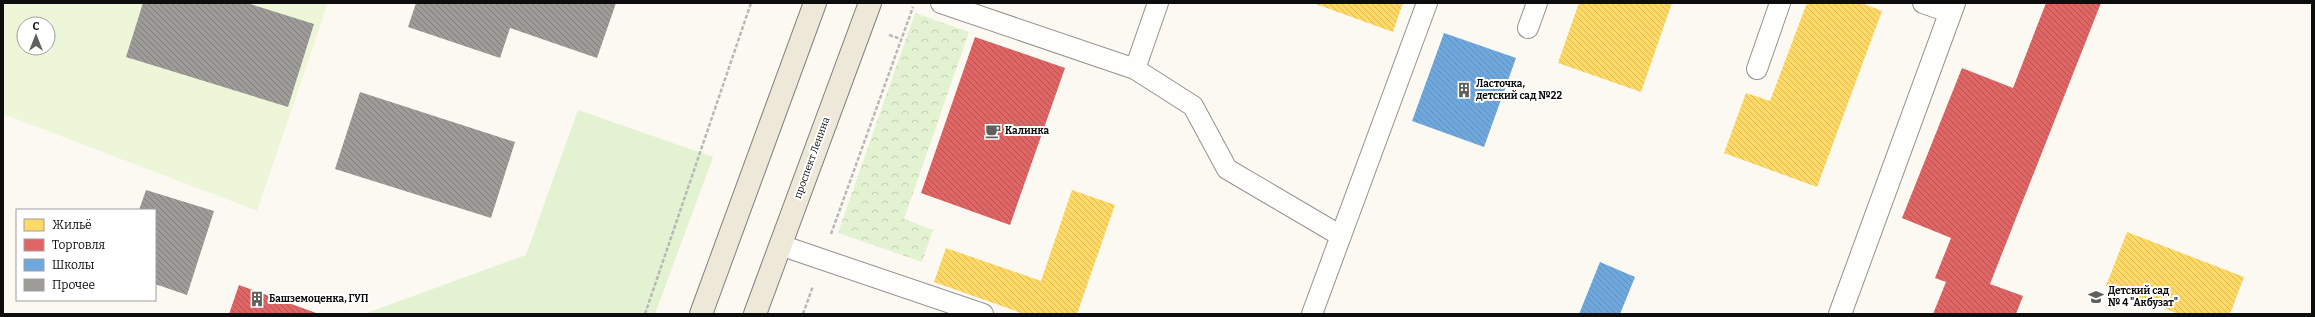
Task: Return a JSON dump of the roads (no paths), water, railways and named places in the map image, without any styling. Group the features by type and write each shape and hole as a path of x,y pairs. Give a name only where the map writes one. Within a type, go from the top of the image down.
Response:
{"main road":[{"path":"701,314 815,3"},
{"name":"проспект Ленина","path":"755,314 870,3"}],"street":[{"path":"1840,314 1953,8"}],"lane":[{"path":"941,3 1136,69 1193,106 1227,170 1341,236"},
{"path":"1136,69 1158,3"},
{"path":"1312,314 1427,3"},
{"path":"1528,28 1537,3"},
{"path":"1757,69 1780,3"},
{"path":"1923,3 1953,8"},
{"path":"780,245 823,258 978,313"}],"place":[{"name":"Ласточка, детский сад №22","path":"1464,90"},
{"name":"Калинка","path":"993,131"},
{"name":"Детский сад № 4 \"Акбузат\"","path":"2096,297"},
{"name":"Башземоценка, ГУП","path":"257,299"}]}
